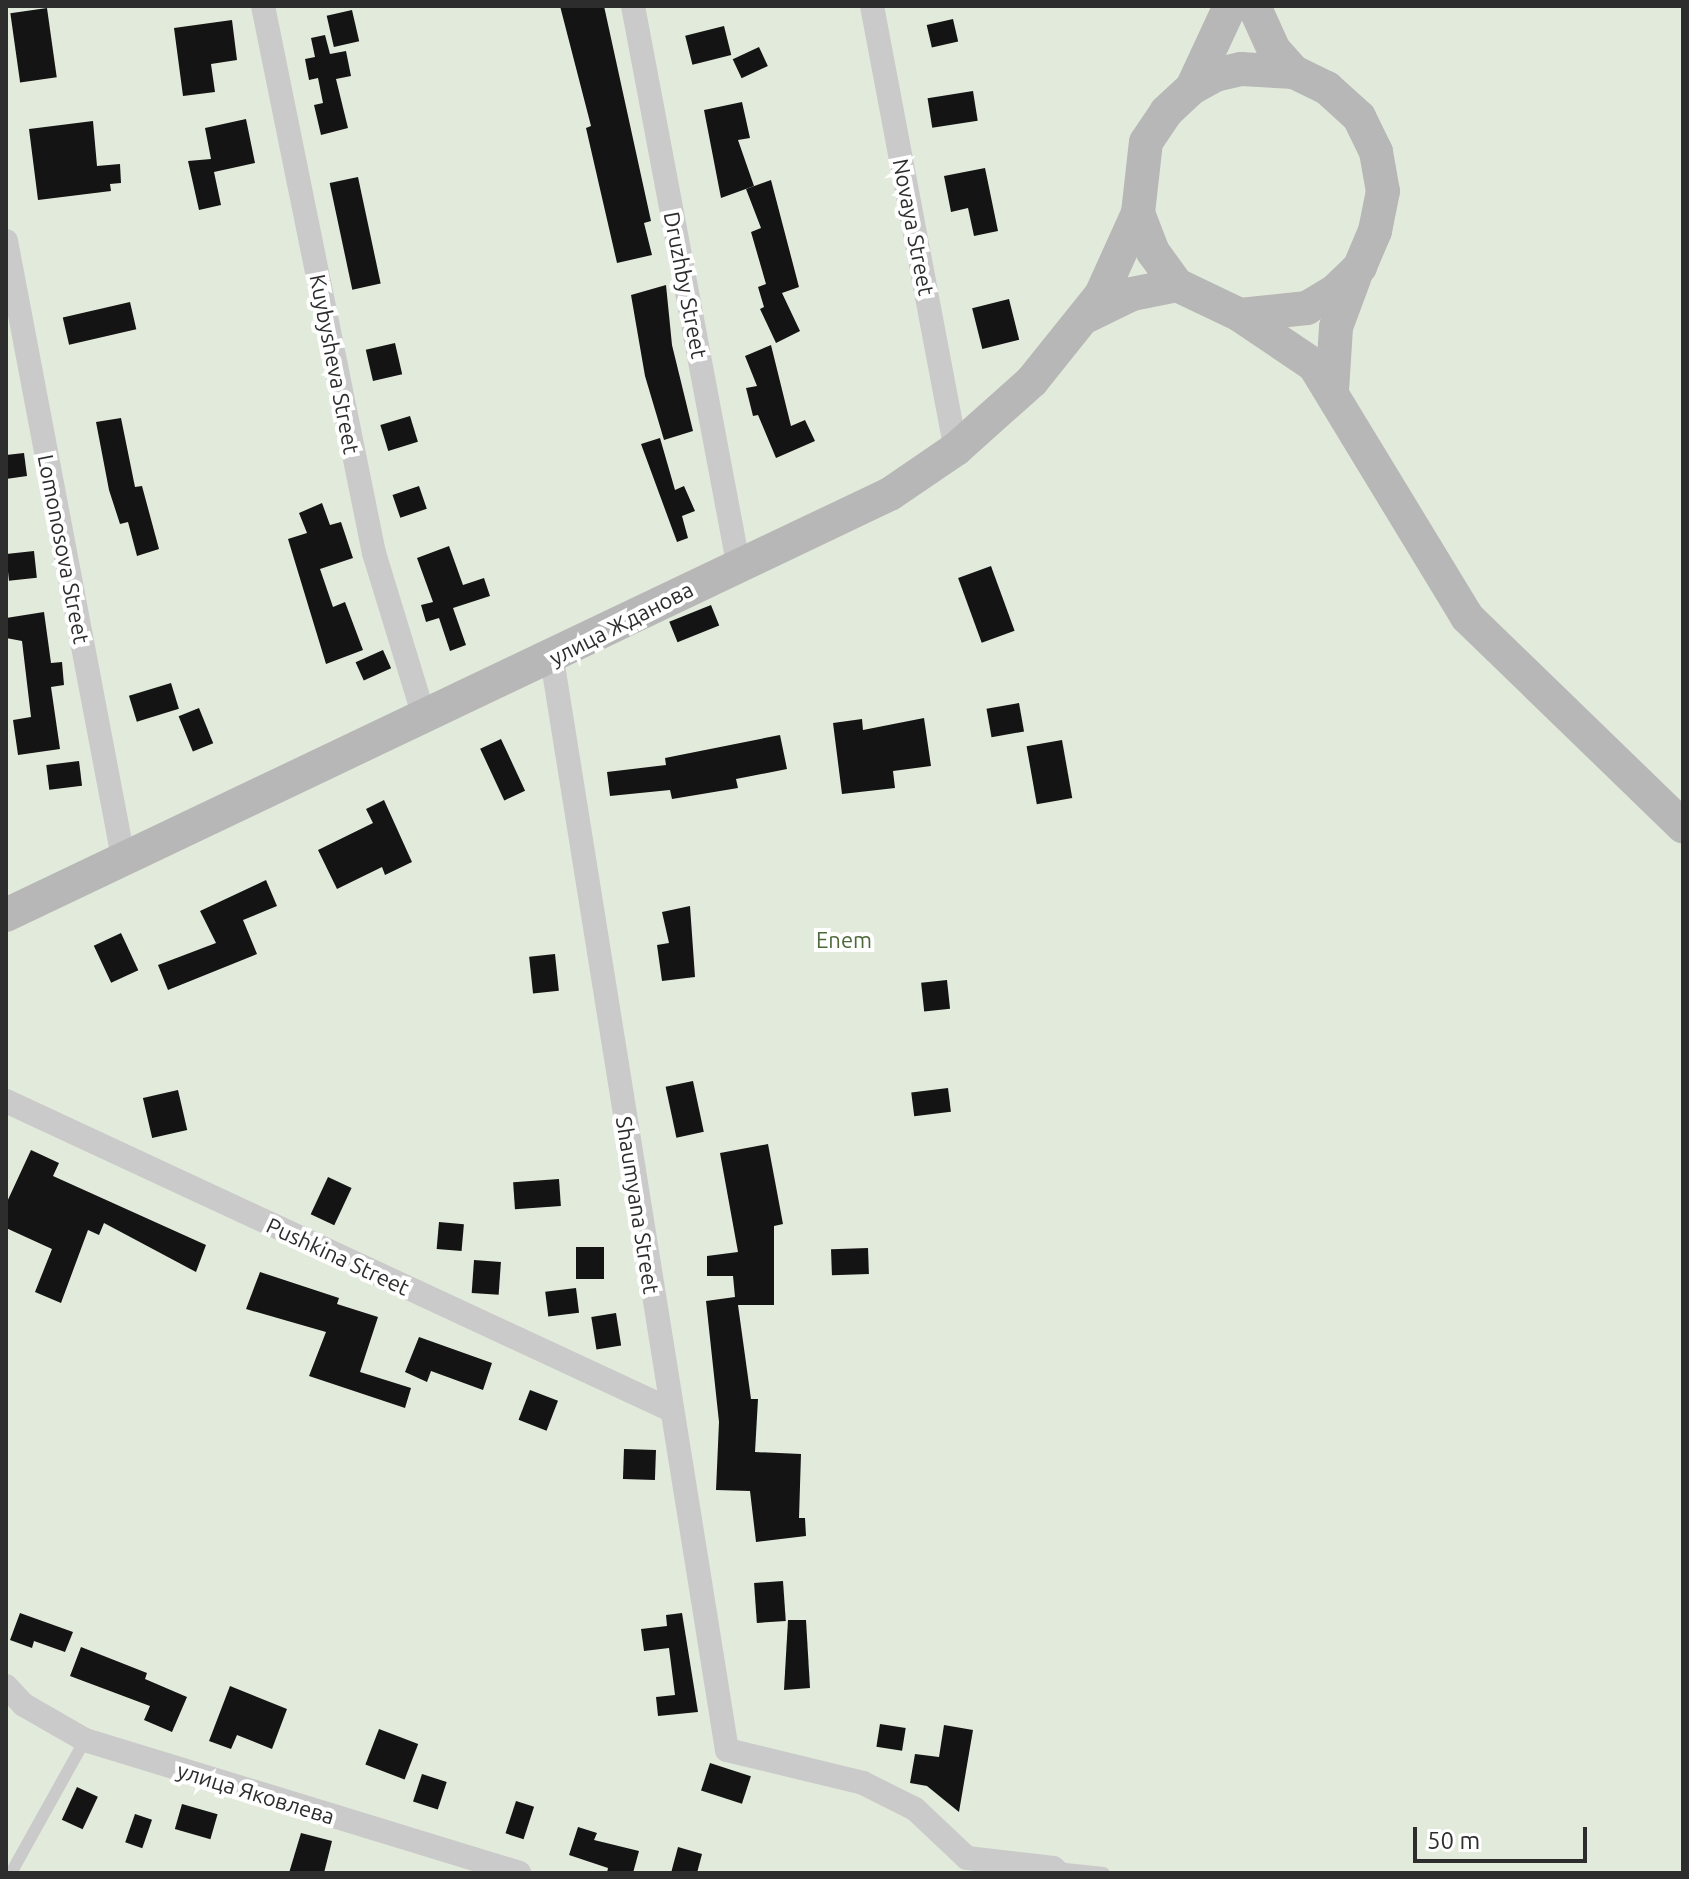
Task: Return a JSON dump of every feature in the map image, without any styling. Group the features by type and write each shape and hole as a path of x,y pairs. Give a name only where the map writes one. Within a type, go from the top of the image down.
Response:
{"street":[{"name":"Kuybysheva Street","path":"263,6 374,553 424,717"},
{"name":"Druzhby Street","path":"633,6 738,563"},
{"name":"Novaya Street","path":"872,6 956,449"},
{"name":"улица Жданова","path":"6,915 123,857 552,659 738,563 890,494 956,449 1032,381 1085,318 1138,213 1146,142 1192,88 1230,6"},
{"path":"1254,6 1274,50 1294,72"},
{"name":"улица Жданова","path":"1138,213 1153,252 1177,285 1240,315 1307,308 1360,267 1375,231 1383,191 1376,152 1359,117 1327,88 1294,72 1241,69 1192,88"},
{"name":"Lomonosova Street","path":"6,241 123,857"},
{"path":"1332,391 1336,327 1360,267"},
{"path":"1085,318 1132,294 1177,285"},
{"path":"1240,315 1314,365 1332,391 1405,523 1467,617 1683,826"},
{"name":"Shaumyana Street","path":"552,659 727,1750 863,1783 915,1809 967,1858 1056,1870"},
{"name":"Pushkina Street","path":"6,1101 671,1410"},
{"name":"улица Яковлева","path":"6,1686 24,1705 85,1740 519,1873"}],"lane":[{"path":"11,1873 85,1740"},
{"path":"1056,1870 1104,1873"}],"green space":[{"name":"Enem","path":"6,6 1683,6 1683,1873 6,1873"}],"building":[{"path":"560,6 604,6 651,221 644,223 652,255 617,263 586,128 591,126"},
{"path":"47,8 57,77 20,82 10,13"},
{"path":"352,10 359,41 334,47 327,16"},
{"path":"953,19 958,41 932,47 927,25"},
{"path":"232,20 237,60 211,64 215,92 183,96 174,28"},
{"path":"724,26 731,55 692,65 685,36"},
{"path":"325,35 330,54 346,51 351,76 336,79 348,128 321,135 314,105 323,103 318,78 309,80 305,59 315,57 311,38"},
{"path":"759,47 768,66 742,78 733,59"},
{"path":"973,91 978,121 932,128 928,98"},
{"path":"742,102 750,138 738,140 754,186 721,198 704,110"},
{"path":"246,119 255,163 214,172 221,205 199,210 188,161 211,159 205,128"},
{"path":"93,121 97,166 120,164 121,183 110,184 111,191 38,200 29,129"},
{"path":"985,168 998,231 974,236 968,208 951,212 944,176"},
{"path":"358,177 381,284 352,290 330,183"},
{"path":"771,180 799,287 782,293 800,331 776,343 760,309 764,307 758,287 766,284 751,232 761,228 746,189"},
{"path":"666,285 672,345 693,431 664,440 645,376 631,295"},
{"path":"1009,299 1019,340 982,349 972,308"},
{"path":"130,302 136,329 69,345 63,318"},
{"path":"395,343 402,374 373,381 366,350"},
{"path":"771,345 791,426 805,420 815,441 776,458 758,415 753,416 746,388 757,386 745,356"},
{"path":"410,416 418,442 388,451 380,425"},
{"path":"121,418 135,487 142,486 159,549 137,556 128,522 120,524 109,490 96,422"},
{"path":"660,438 675,490 684,486 695,511 682,516 688,538 677,542 641,444"},
{"path":"24,453 27,476 6,479 6,455"},
{"path":"419,486 427,509 400,518 393,495"},
{"path":"322,503 330,525 341,522 353,558 320,569 333,607 345,602 363,650 326,664 288,539 307,533 299,513"},
{"path":"449,546 463,585 484,578 490,596 453,608 466,645 450,651 439,618 426,622 421,605 433,602 417,558"},
{"path":"34,551 37,578 9,581 6,554"},
{"path":"991,566 1015,631 982,643 958,578"},
{"path":"711,605 719,625 678,642 669,622"},
{"path":"44,612 51,663 62,662 64,685 51,687 60,749 18,755 13,720 31,717 22,641 6,638 6,618"},
{"path":"383,650 391,668 364,680 356,662"},
{"path":"171,683 179,709 137,722 129,696"},
{"path":"1019,703 1024,732 992,737 987,709"},
{"path":"199,708 213,743 193,751 179,716"},
{"path":"924,718 931,766 893,771 895,788 842,794 833,723 862,719 863,730"},
{"path":"780,735 787,769 736,779 738,788 672,799 670,790 610,796 607,772 666,765 665,758"},
{"path":"501,739 525,791 504,800 480,749"},
{"path":"1062,740 1072,798 1037,804 1027,746"},
{"path":"79,761 82,786 49,790 46,765"},
{"path":"384,800 412,862 385,875 382,867 337,889 318,850 373,823 366,809"},
{"path":"266,880 277,906 243,920 257,954 168,990 158,965 216,943 200,911"},
{"path":"690,906 695,977 662,981 657,945 669,943 662,912"},
{"path":"121,933 138,970 111,983 94,946"},
{"path":"555,954 559,991 533,994 529,957"},
{"path":"947,980 950,1009 924,1012 921,983"},
{"path":"693,1081 704,1132 676,1138 666,1087"},
{"path":"948,1088 951,1112 914,1116 911,1093"},
{"path":"178,1090 187,1130 152,1138 143,1098"},
{"path":"768,1144 783,1224 774,1226 774,1305 738,1305 751,1399 758,1399 755,1452 801,1454 799,1518 805,1518 806,1536 756,1542 750,1491 716,1490 719,1422 706,1301 735,1297 733,1276 707,1276 707,1256 738,1252 720,1153"},
{"path":"31,1150 59,1163 53,1176 206,1245 196,1272 104,1223 99,1235 88,1230 61,1303 35,1292 52,1249 6,1228 6,1204"},
{"path":"328,1177 352,1188 334,1225 311,1214"},
{"path":"559,1179 561,1206 515,1209 513,1182"},
{"path":"439,1222 464,1224 462,1251 437,1249"},
{"path":"576,1247 604,1247 604,1279 576,1279"},
{"path":"868,1248 869,1274 832,1275 831,1249"},
{"path":"474,1260 501,1262 499,1295 472,1293"},
{"path":"260,1272 339,1298 337,1304 378,1317 360,1372 411,1388 405,1408 309,1376 326,1332 246,1309"},
{"path":"576,1288 579,1313 548,1317 545,1292"},
{"path":"616,1313 621,1346 596,1350 591,1317"},
{"path":"419,1337 492,1363 483,1390 431,1371 427,1382 405,1372"},
{"path":"530,1390 558,1401 547,1431 519,1420"},
{"path":"624,1449 656,1450 655,1480 623,1479"},
{"path":"783,1581 786,1621 757,1623 754,1583"},
{"path":"20,1613 73,1632 65,1652 34,1641 32,1648 10,1640"},
{"path":"682,1613 698,1712 658,1716 656,1697 675,1695 669,1648 644,1651 641,1629 667,1626 666,1615"},
{"path":"788,1620 806,1620 810,1688 784,1690"},
{"path":"81,1647 147,1673 145,1679 187,1697 172,1732 144,1720 150,1706 70,1676"},
{"path":"230,1686 287,1709 272,1749 237,1735 231,1749 209,1741"},
{"path":"880,1724 906,1728 902,1751 876,1747"},
{"path":"944,1725 973,1730 959,1812 927,1786 910,1783 915,1754 939,1757"},
{"path":"379,1729 418,1744 405,1780 365,1764"},
{"path":"710,1763 751,1776 742,1804 701,1791"},
{"path":"422,1774 447,1782 438,1810 413,1802"},
{"path":"77,1787 98,1797 83,1829 62,1820"},
{"path":"516,1801 534,1807 524,1839 505,1833"},
{"path":"182,1804 218,1814 210,1839 175,1829"},
{"path":"135,1814 152,1820 142,1848 125,1842"},
{"path":"578,1827 597,1833 594,1840 639,1851 633,1873 607,1873 608,1868 569,1855"},
{"path":"301,1833 332,1841 324,1873 289,1873"},
{"path":"678,1847 702,1854 697,1873 671,1873"}]}
